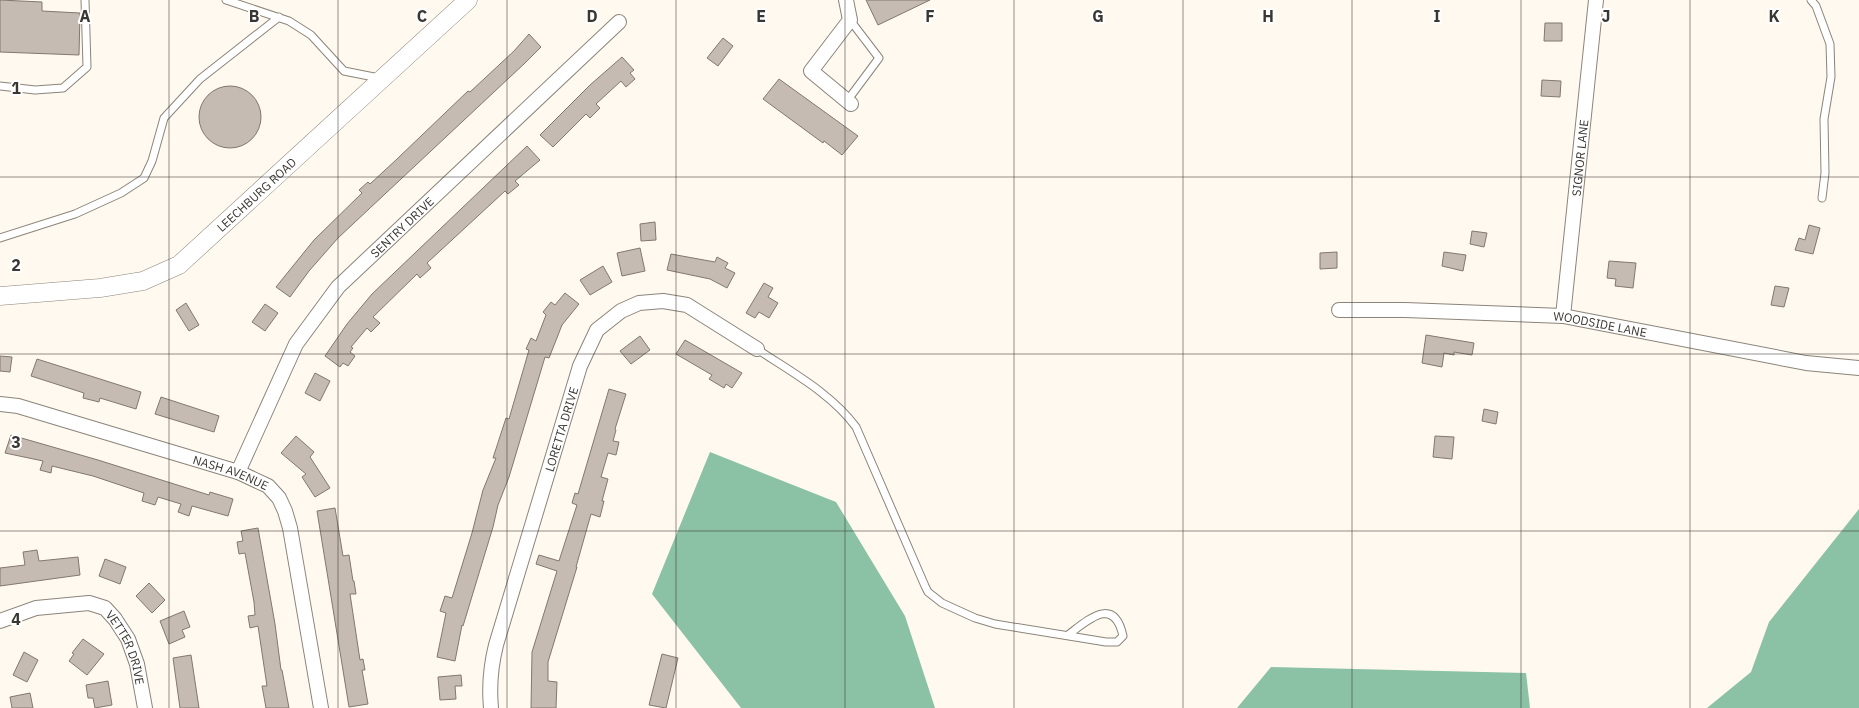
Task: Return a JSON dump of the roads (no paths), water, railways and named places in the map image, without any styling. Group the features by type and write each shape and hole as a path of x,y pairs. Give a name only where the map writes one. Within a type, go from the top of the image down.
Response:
{"street":[{"name":"LEECHBURG ROAD","path":"0,296 100,288 143,281 179,265 468,0"},
{"path":"846,0 850,20 811,71 849,103"},
{"name":"SIGNOR LANE","path":"1564,316 1596,0"},
{"name":"SENTRY DRIVE","path":"238,472 296,344 338,287 619,22"},
{"name":"LORETTA DRIVE","path":"491,708 492,662 496,645 580,366 597,330 621,311 639,303 663,301 688,305 757,350"},
{"name":"WOODSIDE LANE","path":"1339,310 1405,310 1564,316 1806,363 1859,368"},
{"name":"NASH AVENUE","path":"0,404 18,406 238,472 268,486 279,498 290,528 321,708"},
{"name":"VETTER DRIVE","path":"0,621 36,608 89,604 105,608 128,639 137,664 145,708"}],"lane":[{"path":"0,86 35,90 63,88 86,67 85,0"},
{"path":"226,0 290,21 311,35 344,71 382,79"},
{"path":"1811,0 1816,6 1830,44 1831,77 1824,119 1825,173 1822,198"},
{"path":"0,238 75,214 121,193 144,178 152,161 164,118 200,79 279,17"},
{"path":"849,103 880,58 850,20"},
{"path":"757,350 825,395 852,421 861,436 928,592 933,597 942,604 995,624 1106,642 1117,642 1123,636 1121,627 1115,617 1106,613 1093,616 1068,635"}]}
